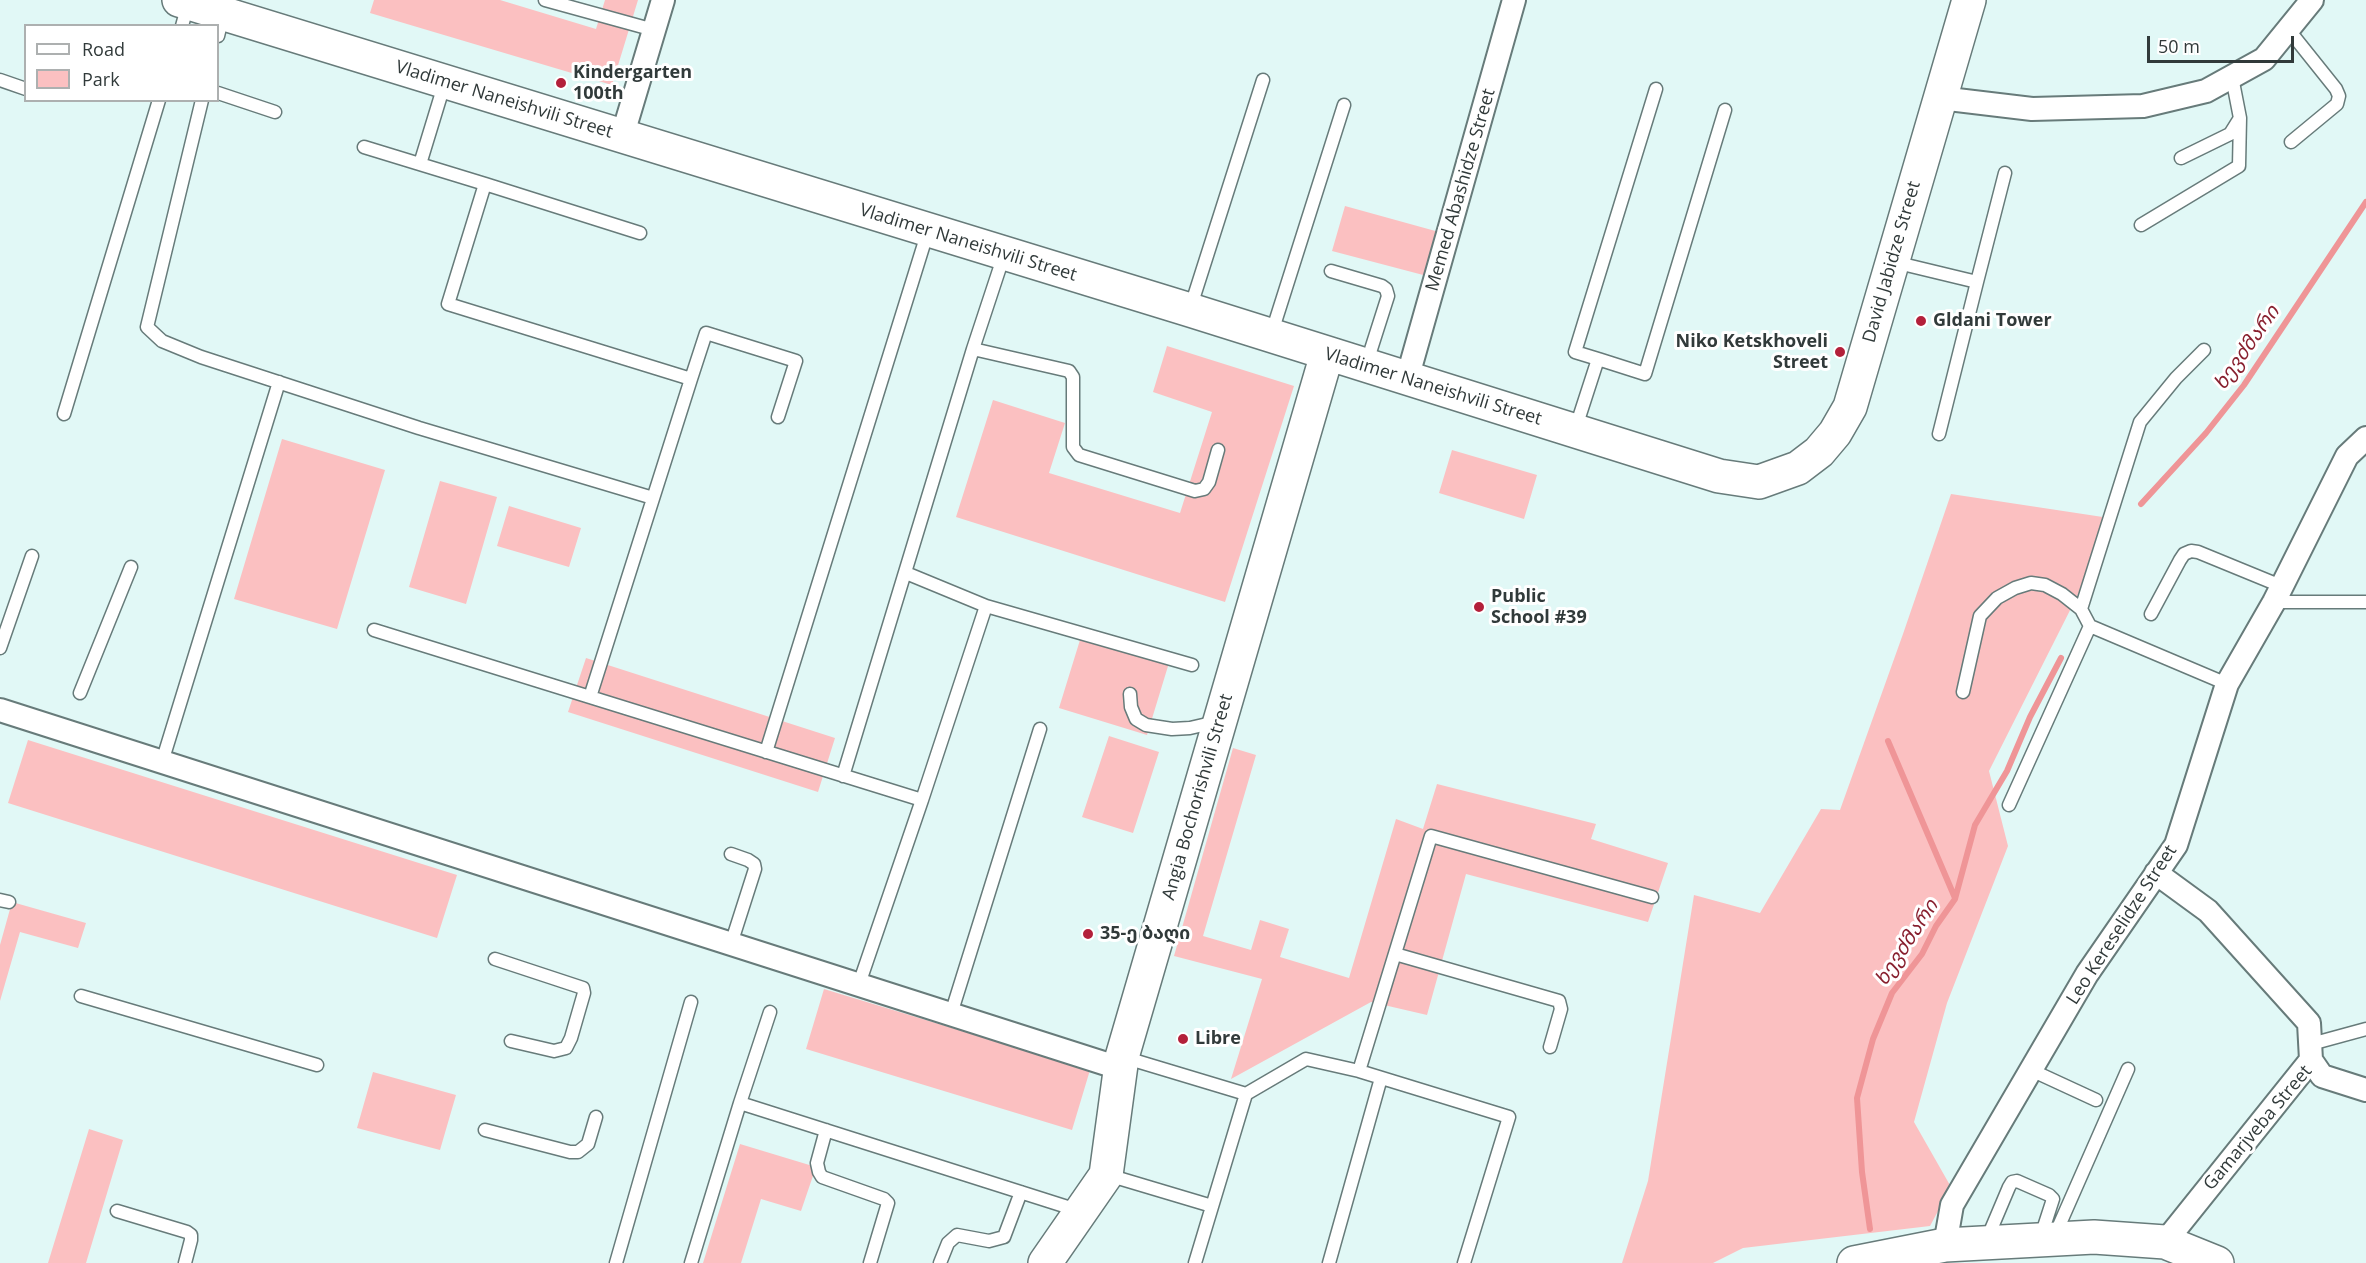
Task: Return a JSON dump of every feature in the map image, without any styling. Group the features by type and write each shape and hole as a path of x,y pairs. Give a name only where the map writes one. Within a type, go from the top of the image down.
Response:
{"street":[{"path":"622,137 663,0"},
{"name":"Memed Abashidze Street","path":"1407,379 1514,0"},
{"name":"David Jabidze Street","path":"1759,482 1798,468 1819,452 1835,433 1850,407 1970,0"},
{"path":"1940,98 2032,109 2144,106 2206,92 2264,59 2312,0"},
{"name":"Vladimer Naneishvili Street","path":"183,10 218,24"},
{"name":"Vladimer Naneishvili Street","path":"220,25 445,82 1190,310 1719,476 1759,482"},
{"name":"Angia Bochorishvili Street","path":"1045,1263 1107,1174 1120,1062 1327,354"},
{"name":"Leo Kereselidze Street","path":"1945,1245 1952,1205 2087,974 2176,845 2227,684 2278,594 2347,456 2366,438"},
{"path":"0,710 951,1014 1120,1062"},
{"path":"2156,873 2208,911 2309,1023 2311,1052"},
{"name":"Gamarjveba Street","path":"2165,1242 2311,1052 2322,1076 2366,1090"},
{"path":"1854,1263 1945,1245 2094,1237 2165,1242 2217,1263"}],"lane":[{"path":"545,0 654,30"},
{"path":"2289,29 2336,88 2339,96 2337,104 2291,142"},
{"path":"2141,225 2239,166 2240,118 2232,77"},
{"path":"0,80 24,88"},
{"path":"1190,310 1263,80"},
{"path":"420,164 445,82"},
{"path":"1656,89 1575,352 1645,374 1725,110"},
{"path":"219,93 275,112"},
{"path":"64,414 158,102"},
{"path":"202,102 147,327 162,341 201,357 419,428 653,498"},
{"path":"1271,336 1344,105"},
{"path":"2181,158 2230,134 2240,118"},
{"path":"364,147 640,232"},
{"path":"1939,434 2005,173"},
{"path":"485,184 448,304 691,379"},
{"path":"766,752 928,231"},
{"path":"843,776 973,349 1005,255"},
{"path":"1892,261 1977,282"},
{"path":"1331,272 1386,289 1388,296 1366,366"},
{"path":"590,697 706,333 796,361 778,417"},
{"path":"973,349 1069,372 1072,377 1072,447 1079,455 1195,491 1203,489 1209,482 1218,450"},
{"path":"2081,609 2140,422 2176,378 2204,350"},
{"path":"1575,431 1598,359"},
{"path":"162,762 279,382"},
{"path":"2151,614 2180,560 2184,554 2191,551 2198,552 2278,594 2366,602"},
{"path":"0,648 32,556"},
{"path":"80,693 131,567"},
{"path":"906,573 986,606 1192,664"},
{"path":"1963,692 1980,616 1997,598 2015,588 2031,583 2045,585 2062,594 2081,609 2090,626 2227,684"},
{"path":"859,984 986,606"},
{"path":"2009,805 2090,626"},
{"path":"374,630 922,800"},
{"path":"1130,694 1131,707 1136,719 1146,725 1173,729 1190,728 1220,721"},
{"path":"951,1014 1040,729"},
{"path":"1359,1071 1431,836 1652,897"},
{"path":"731,854 748,860 754,864 755,869 731,944"},
{"path":"1395,954 1559,1000 1561,1010 1550,1047"},
{"path":"495,959 583,988 584,993 566,1048 554,1051 511,1041"},
{"path":"81,996 317,1065"},
{"path":"616,1263 691,1002"},
{"path":"691,1263 770,1012"},
{"path":"2311,1052 2366,1029"},
{"path":"1195,1263 1245,1094 1306,1059 1359,1071 1509,1117 1464,1263"},
{"path":"1120,1062 1245,1094"},
{"path":"2046,1240 2128,1069"},
{"path":"2031,1070 2096,1100"},
{"path":"1329,1263 1381,1078"},
{"path":"740,1103 1081,1212"},
{"path":"484,1130 570,1152 578,1152 588,1144 596,1117"},
{"path":"826,1130 817,1163 822,1177 884,1199 888,1203 870,1263"},
{"path":"1107,1174 1212,1206"},
{"path":"1986,1243 2008,1187 2012,1182 2017,1181 2053,1199 2046,1240"},
{"path":"940,1263 948,1243 957,1235 981,1241 1004,1237 1022,1192"},
{"path":"117,1211 191,1235 185,1263"}],"green space":[{"path":"374,0 500,0 596,29 605,0 638,0 612,85 370,13"},
{"path":"1345,206 1439,232 1427,276 1332,251"},
{"path":"1167,346 1294,386 1225,602 956,517 993,400 1065,423 1049,473 1180,513 1212,412 1153,392"},
{"path":"282,439 385,470 337,629 234,599"},
{"path":"1452,450 1537,475 1524,519 1439,493"},
{"path":"440,481 497,497 466,604 409,587"},
{"path":"1951,494 2116,519 1989,771 2008,846 1947,1003 1914,1122 1951,1187 1930,1226 1743,1248 1713,1263 1622,1263 1648,1181 1694,895 1760,913 1821,809 1840,810"},
{"path":"509,506 581,528 569,567 497,546"},
{"path":"1084,627 1172,653 1147,735 1059,708"},
{"path":"586,658 835,738 818,792 568,712"},
{"path":"1109,736 1159,752 1133,833 1082,817"},
{"path":"28,740 457,875 437,938 8,803"},
{"path":"1233,748 1256,755 1203,936 1251,950 1260,920 1289,929 1280,957 1349,978 1396,819 1423,829 1437,784 1596,824 1591,839 1668,863 1648,922 1466,874 1427,1015 1371,1002 1231,1079 1262,979 1174,956"},
{"path":"12,902 86,923 78,948 20,932 0,1001 0,945"},
{"path":"824,989 1090,1070 1072,1130 806,1049"},
{"path":"373,1072 456,1095 440,1150 357,1128"},
{"path":"89,1129 123,1140 86,1263 48,1263"},
{"path":"740,1144 816,1167 801,1211 761,1199 741,1263 703,1263"}],"waterway":[{"name":"ხევძმარი","path":"2141,504 2206,433 2244,385 2366,202"},
{"name":"ხევძმარი","path":"1870,1229 1862,1172 1857,1098 1873,1039 1892,993 1922,954 1936,926 1955,899 1975,825 2007,771 2030,717 2061,658"},
{"path":"1888,741 1955,898"}],"place":[{"name":"Kindergarten 100th","path":"561,83"},
{"name":"Gldani Tower","path":"1921,321"},
{"name":"Niko Ketskhoveli Street","path":"1840,352"},
{"name":"Public School #39","path":"1479,607"},
{"name":"35-ე ბაღი","path":"1088,934"},
{"name":"Libre","path":"1183,1039"}]}
